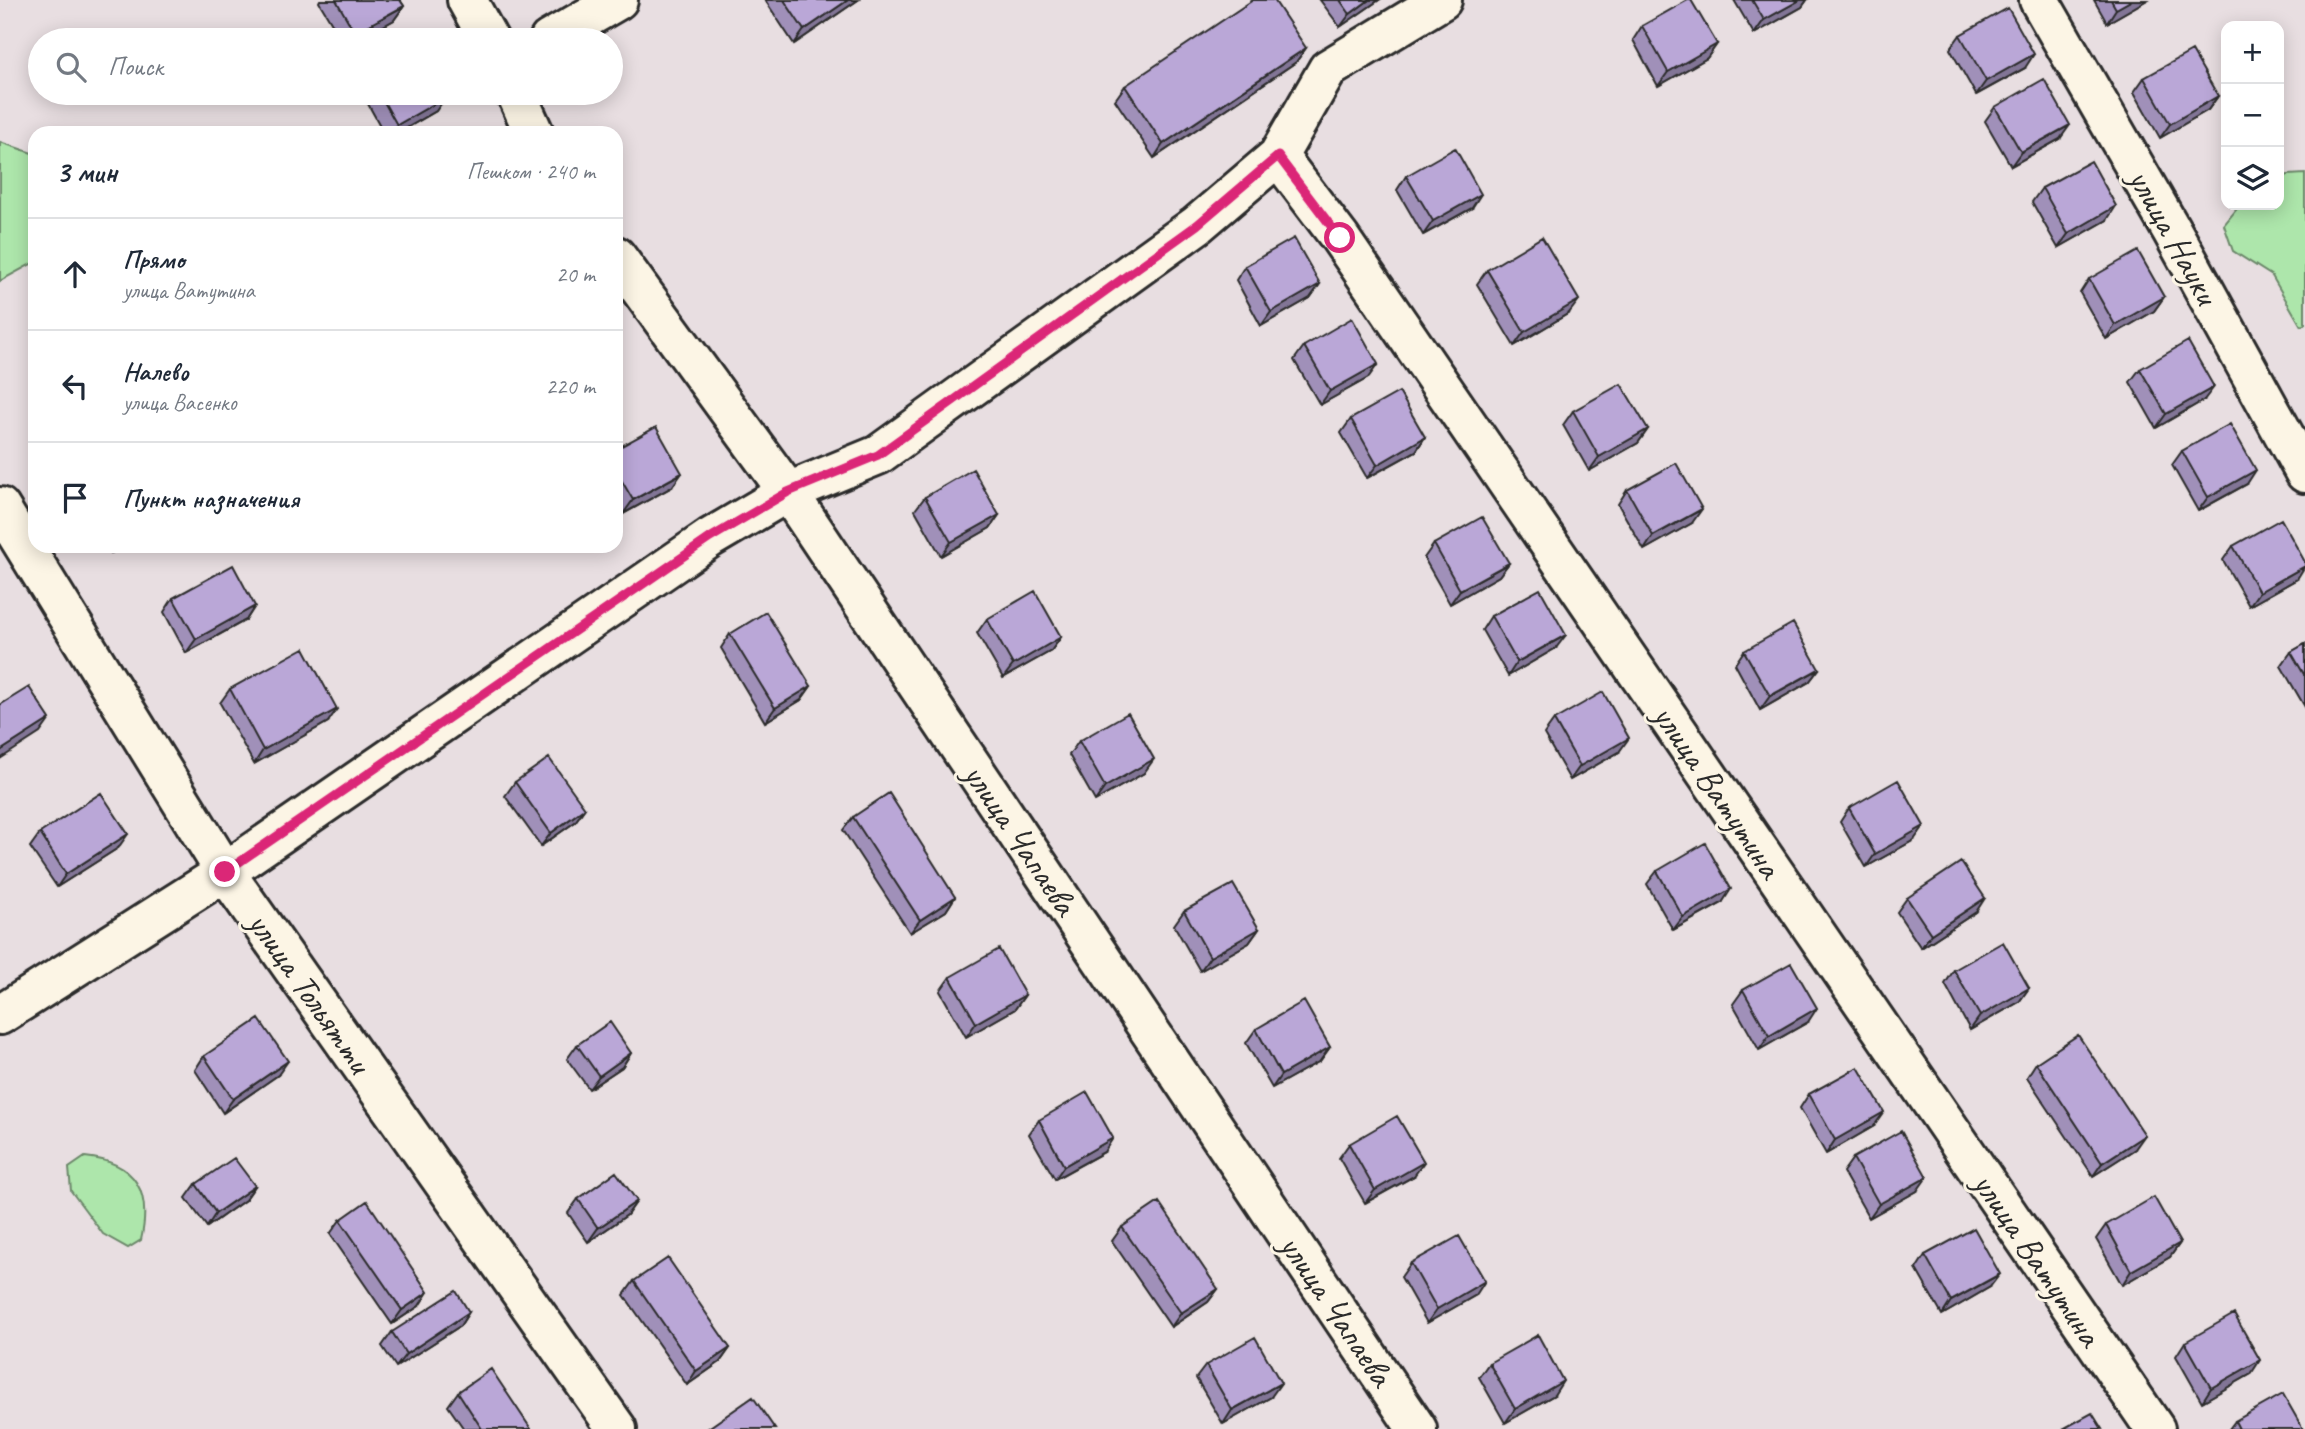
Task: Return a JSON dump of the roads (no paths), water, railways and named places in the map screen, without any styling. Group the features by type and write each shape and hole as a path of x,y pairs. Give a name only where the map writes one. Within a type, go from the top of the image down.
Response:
{"street":[{"path":"467,0 482,28"},
{"path":"570,28 618,0"},
{"path":"0,1015 225,872 710,538 788,492 878,455 1197,225 1278,156 1328,69 1442,0"},
{"name":"улица Науки","path":"2039,0 2172,231 2305,473"},
{"path":"521,105 531,126"},
{"name":"улица Ватутина","path":"1278,156 1340,238 2155,1429"},
{"name":"улица Чапаева","path":"623,266 788,492 1417,1429"},
{"name":"улица Тольятти","path":"0,507 28,552"},
{"name":"улица Тольятти","path":"28,553 225,872 617,1429"}]}
